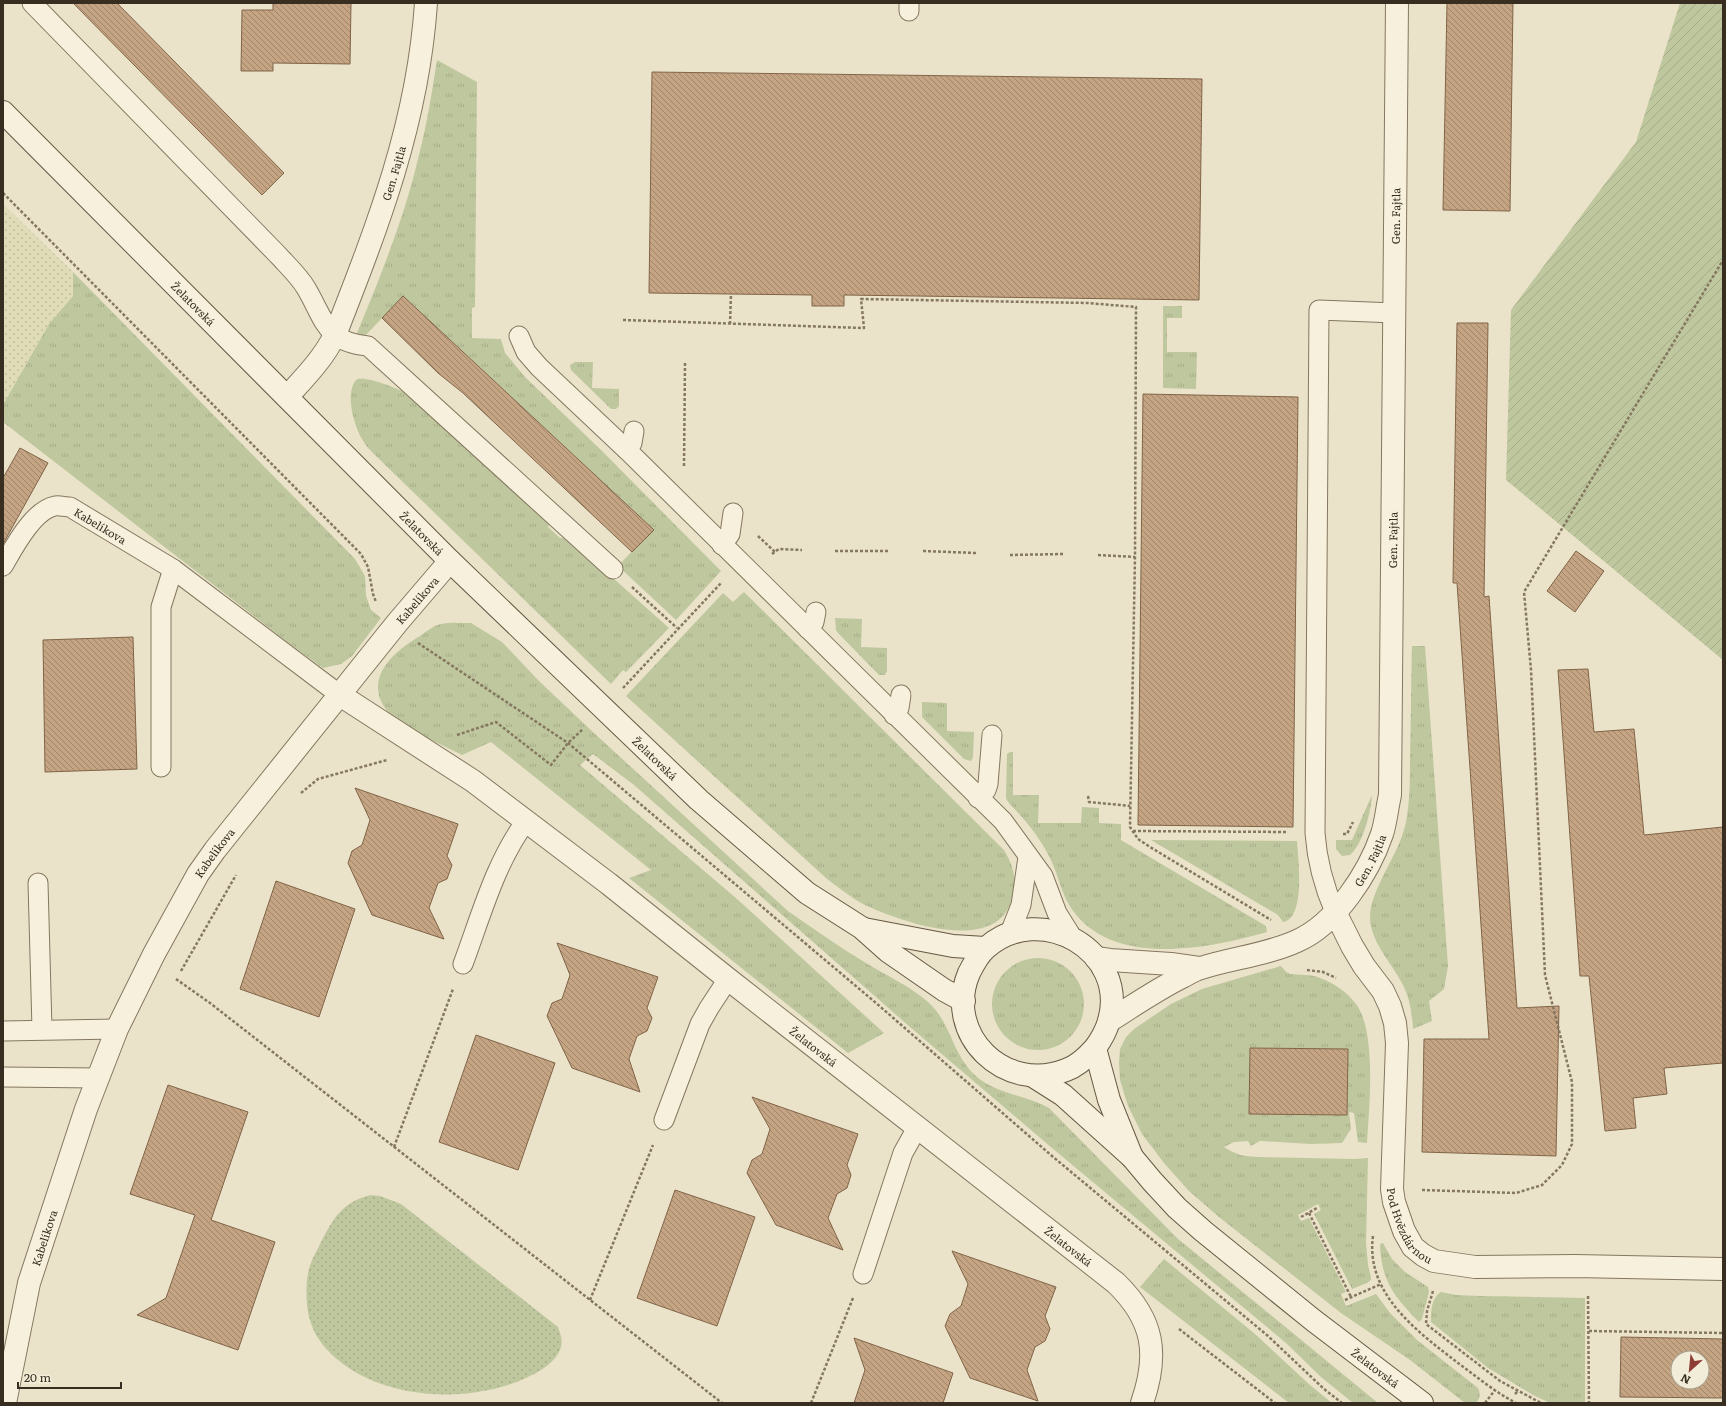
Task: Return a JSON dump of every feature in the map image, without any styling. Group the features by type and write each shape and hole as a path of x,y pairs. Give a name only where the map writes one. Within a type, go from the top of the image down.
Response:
{"street":[{"name":"Gen. Fajtla","path":"287,397 313,369 327,350 335,335 375,235 401,151 410,114 424,32 426,3"},
{"name":"Gen. Fajtla","path":"1109,1021 1148,996 1199,968 1272,950 1299,941 1335,912 1352,892 1369,862 1382,834 1390,795 1397,3"},
{"name":"Želatovská","path":"3,112 450,561 602,709 699,800 807,893 862,928 889,952 944,990 964,1001"},
{"name":"Kabelíkova","path":"5,1403 29,1283 86,1109 117,1029 154,954 198,874 234,825 397,623 450,561"},
{"name":"Želatovská","path":"340,695 421,749 448,764 526,821 609,884 917,1128 1098,1267 1127,1294 1143,1317 1151,1346 1149,1382 1142,1403"},
{"name":"Pod Hvězdárnou","path":"1335,912 1364,966 1383,991 1390,1006 1395,1023 1397,1043 1392,1188 1398,1215 1404,1231 1413,1247 1434,1261 1475,1267 1575,1266 1723,1269"},
{"name":"Želatovská","path":"862,928 953,946 985,948"},
{"name":"Želatovská","path":"1041,929 1060,932 1072,937 1089,950 1096,958 1107,978 1110,988 1111,1010 1109,1021 1103,1036 1095,1048 1083,1061 1068,1070 1051,1075 1033,1076 1011,1072 991,1060 983,1052 976,1044 968,1028 964,1012 965,983 972,967 985,948 1010,933 1022,930 1041,929"},
{"name":"Gen. Fajtla","path":"1096,958 1199,968"},
{"name":"Želatovská","path":"1095,1048 1109,1100 1132,1157"},
{"name":"Želatovská","path":"1033,1076 1063,1096 1132,1157 1177,1208 1203,1231 1313,1320 1422,1403"}],"lane":[{"path":"32,3 278,254 306,288 322,319 335,335 354,345 368,346 613,569"},
{"path":"1335,912 1327,895 1317,851 1316,833 1320,310 1394,313"},
{"path":"518,336 526,352 539,367 627,450 1010,829 1028,857 1043,876 1057,913 1072,937"},
{"path":"627,450 632,443 634,431"},
{"name":"Kabelíkova","path":"3,566 25,530 38,515 54,506 70,507 173,569 340,695"},
{"path":"722,545 730,534 733,513"},
{"path":"161,767 161,607 173,569"},
{"path":"808,629 814,622 816,612"},
{"path":"894,715 898,708 901,695"},
{"path":"978,798 986,790 988,784 992,735"},
{"path":"463,964 504,855 514,837 526,821"},
{"path":"1010,933 1021,905 1028,857"},
{"path":"38,883 42,1029"},
{"path":"664,1120 700,1024 728,979"},
{"path":"3,1031 42,1029 117,1029"},
{"path":"3,1077 98,1078"},
{"path":"862,1274 903,1153 917,1128"}],"path":[{"path":"3,193 361,554 368,567 373,594 377,605"},
{"path":"1392,1188 1516,1193 1542,1185 1562,1165 1572,1144 1572,1082 1545,975 1531,670 1524,592 1723,260"},
{"path":"730,324 731,294"},
{"path":"623,320 864,328 861,299 1088,303 1136,307 1135,557 1130,827 1138,839 1271,919 1273,924"},
{"path":"686,323 686,328"},
{"path":"684,468 685,363"},
{"path":"755,534 775,552"},
{"path":"769,556 779,549 802,550"},
{"path":"835,551 889,551"},
{"path":"923,551 976,553"},
{"path":"1010,555 1063,554"},
{"path":"1098,555 1135,557"},
{"path":"613,569 677,628"},
{"path":"618,693 677,628 723,581 728,587"},
{"path":"414,639 568,743 876,1003 1052,1156 1268,1336 1324,1389 1342,1403"},
{"path":"451,737 496,722 551,765 568,743 586,726"},
{"path":"298,796 318,779 388,760"},
{"path":"1088,796 1089,802 1130,806"},
{"path":"1133,831 1290,832"},
{"path":"173,986 212,915 239,870"},
{"path":"394,1147 463,964"},
{"path":"1302,970 1323,972 1341,981"},
{"path":"176,980 210,1003 722,1403"},
{"path":"590,1300 664,1120"},
{"path":"1301,1217 1317,1208"},
{"path":"1309,1212 1352,1297"},
{"path":"1374,1232 1373,1256 1381,1284 1400,1314 1495,1390 1516,1403"},
{"path":"811,1403 862,1274"},
{"path":"1346,1300 1381,1284"},
{"path":"1435,1286 1427,1312 1426,1324 1484,1370 1541,1403"},
{"path":"1581,1294 1588,1294 1589,1403"},
{"path":"1174,1325 1275,1403"},
{"path":"1588,1331 1723,1333"},
{"path":"1484,1403 1495,1390"},
{"path":"1515,1394 1518,1391"}],"shaded area":[{"path":"3,204 73,272 73,296 47,327 3,405"}],"green space":[{"path":"1680,3 1723,3 1723,660 1506,480 1511,310 1636,142"},
{"path":"437,60 477,82 475,307 472,308 472,338 501,339 505,353 525,377 601,450 721,571 676,620 618,566 653,529 403,296 363,338 357,337 357,333 400,223 407,200 424,132"},
{"path":"73,272 355,559 365,576 366,596 371,610 381,618 352,656 341,664 323,668 3,422 3,405 49,324 73,296"},
{"path":"1163,306 1182,306 1182,318 1167,318 1167,352 1197,352 1196,389 1163,388"},
{"path":"575,362 593,362 592,388 619,389 619,406 616,409 611,409 571,370 570,365"},
{"path":"357,379 376,381 408,394 550,521 548,527 560,538 567,537 669,628 626,672 623,670 611,684 366,446 353,418 351,392"},
{"path":"744,592 1004,850 1014,875 1014,888 1011,902 1001,918 985,927 965,930 943,929 920,925 863,904 826,878 626,696 723,593 733,602"},
{"path":"835,618 862,619 861,647 887,648 887,671 885,675 879,675 838,633 836,630"},
{"path":"448,623 471,623 502,642 539,681 594,733 788,911 846,951 906,986 928,1002 942,1019 962,1059 977,1077 993,1087 1049,1108 1177,1238 1378,1403 1353,1403 1321,1377 1286,1343 1052,1148 910,1027 634,785 593,754 580,765 737,899 884,1033 848,1053 629,878 651,870 491,742 462,755 423,736 395,719 381,701 378,690 379,679 384,668 391,659 399,650 436,626"},
{"path":"1412,646 1425,646 1448,966 1444,989 1429,1001 1432,1021 1413,1029 1410,1007 1405,990 1374,936 1370,918 1371,907 1375,895 1398,846 1406,822 1410,782"},
{"path":"922,702 947,703 947,731 974,732 973,757 971,761 964,759 922,717"},
{"path":"1013,752 1013,795 1039,795 1038,823 1081,823 1082,807 1099,808 1099,823 1121,824 1121,840 1266,926 1267,932 1219,944 1165,949 1139,947 1114,941 1092,930 1070,906 1054,866 1042,843 1006,798 1007,754"},
{"path":"1372,795 1366,827 1359,843 1350,855 1342,856 1336,849 1336,840 1352,840"},
{"path":"1151,840 1297,841 1299,886 1295,910 1290,918 1283,922 1278,915"},
{"path":"1038,958 1055,962 1070,972 1080,987 1084,1004 1080,1021 1070,1036 1055,1046 1038,1050 1021,1046 1006,1036 996,1021 992,1004 996,987 1006,972 1021,962"},
{"path":"1281,966 1290,974 1313,976 1330,982 1340,988 1356,1004 1363,1017 1369,1051 1370,1091 1367,1143 1358,1142 1354,1113 1349,1112 1351,1129 1342,1143 1311,1144 1260,1141 1251,1146 1248,1141 1234,1142 1224,1147 1237,1154 1253,1157 1368,1158 1366,1243 1371,1280 1352,1289 1314,1214 1321,1210 1318,1204 1298,1215 1301,1221 1309,1218 1346,1292 1341,1294 1346,1306 1376,1294 1390,1313 1417,1340 1478,1388 1480,1396 1476,1403 1465,1403 1410,1360 1341,1313 1219,1217 1189,1191 1164,1163 1142,1134 1128,1106 1120,1080 1120,1049 1126,1037 1134,1029 1171,1004 1202,989","holes":["1250,1048 1348,1049 1347,1115 1249,1114"]},
{"path":"371,1195 380,1196 401,1204 558,1327 562,1344 559,1353 555,1358 536,1373 504,1386 480,1392 455,1394 429,1394 404,1390 380,1383 358,1373 338,1360 321,1342 310,1321 307,1304 308,1273 311,1262 335,1218 349,1204"},
{"path":"1383,1243 1392,1259 1405,1272 1428,1287 1429,1292 1422,1319 1419,1322 1402,1304 1390,1287 1383,1268 1381,1257 1380,1244"},
{"path":"1164,1259 1255,1334 1310,1385 1332,1403 1289,1403 1140,1287"},
{"path":"1441,1292 1456,1295 1585,1298 1585,1403 1550,1403 1533,1395 1488,1368 1431,1322 1433,1301"}],"building":[{"path":"73,3 117,3 284,173 262,195"},
{"path":"273,3 351,3 350,64 273,63 273,71 241,71 242,10 273,10"},
{"path":"1447,3 1513,3 1510,211 1443,210"},
{"path":"652,72 1202,79 1199,300 844,295 844,306 812,306 812,295 649,293"},
{"path":"403,296 654,530 632,552 463,393 438,373 382,318"},
{"path":"1457,323 1488,323 1484,597 1489,596 1517,1008 1559,1006 1556,1156 1422,1152 1424,1039 1489,1039 1457,583 1453,583"},
{"path":"1143,394 1298,397 1293,827 1138,825"},
{"path":"20,448 48,463 3,544 3,478"},
{"path":"1576,551 1604,571 1575,612 1547,591"},
{"path":"133,637 137,769 45,772 43,640"},
{"path":"1588,669 1594,732 1634,729 1644,835 1723,827 1723,1063 1664,1068 1667,1094 1633,1098 1636,1128 1605,1131 1589,976 1580,976 1558,670"},
{"path":"355,788 458,824 447,856 452,865 447,879 438,883 429,908 444,939 372,915 348,863 352,851 362,845 370,820"},
{"path":"276,881 355,909 319,1017 240,989"},
{"path":"557,943 658,977 647,1008 652,1018 647,1031 637,1036 629,1059 640,1092 572,1068 547,1016 552,1003 562,999 570,975"},
{"path":"476,1035 555,1063 518,1170 439,1142"},
{"path":"1250,1048 1348,1049 1347,1115 1249,1114"},
{"path":"168,1085 248,1112 211,1220 275,1242 238,1350 137,1315 166,1298 195,1215 130,1194"},
{"path":"752,1097 858,1134 847,1165 851,1175 847,1188 837,1194 828,1218 843,1250 776,1225 747,1173 752,1160 762,1154 770,1129"},
{"path":"675,1190 755,1217 717,1326 637,1298"},
{"path":"952,1251 1056,1287 1045,1316 1050,1329 1045,1341 1035,1347 1027,1370 1038,1401 970,1378 945,1326 950,1314 961,1306 968,1284"},
{"path":"1621,1337 1723,1339 1723,1398 1620,1397"},
{"path":"854,1338 953,1373 943,1403 854,1403 865,1370"}]}
